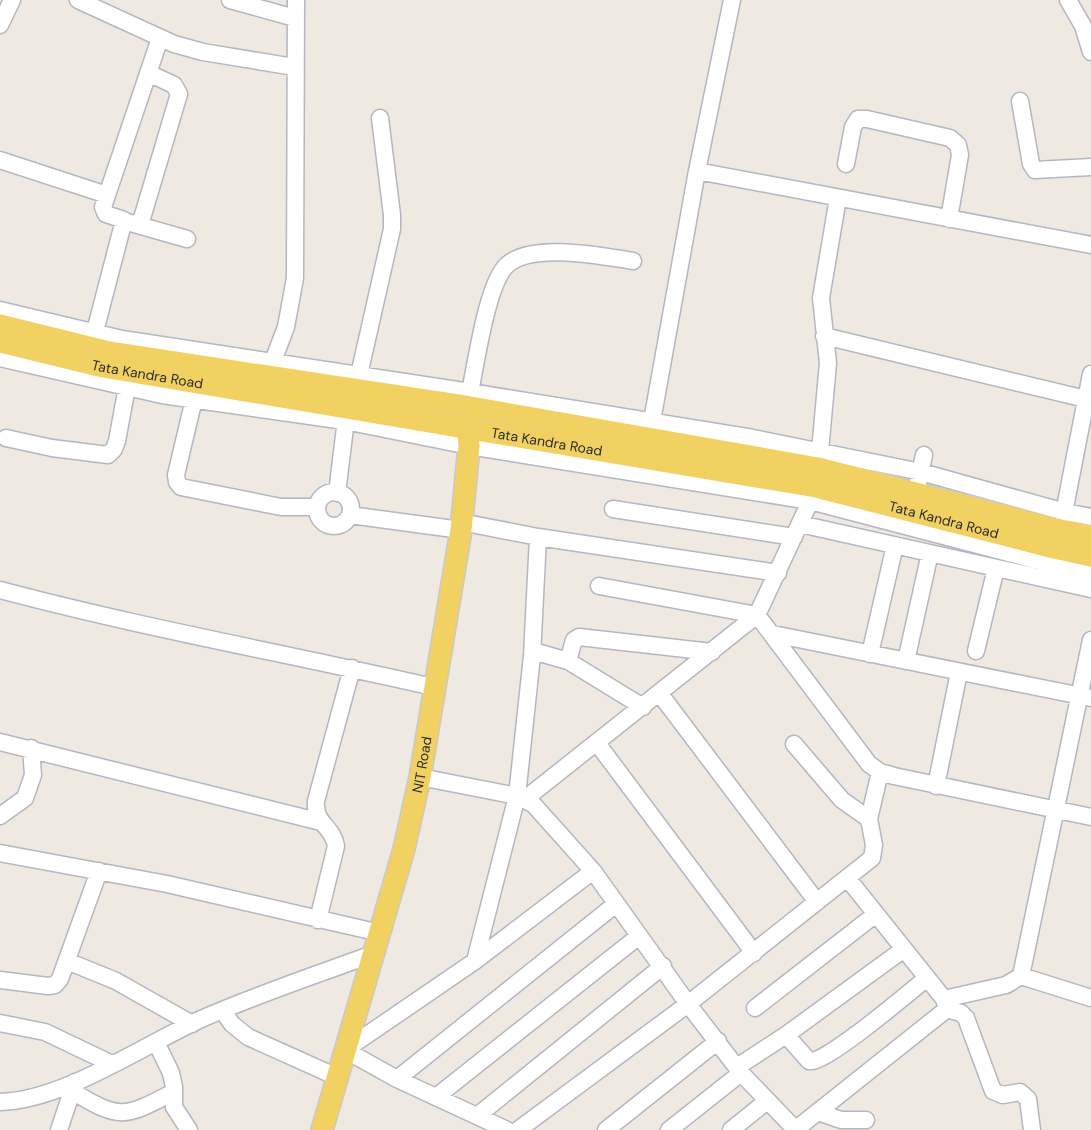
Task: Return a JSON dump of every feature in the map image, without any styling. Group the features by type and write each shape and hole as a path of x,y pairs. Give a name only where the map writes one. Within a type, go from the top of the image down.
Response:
{"main road":[{"name":"Tata Kandra Road","path":"0,325 467,396 650,431 750,447 816,477 1054,548 1091,556"},
{"name":"Tata Kandra Road","path":"0,342 103,367 468,438 816,477 918,483 1063,521 1091,536"},
{"name":"NIT Road","path":"326,1129 337,1077 404,849 420,777 433,687 461,526 468,438 467,396"}],"street":[{"path":"0,26 12,0"},
{"path":"78,0 160,38 203,52 294,67"},
{"path":"230,0 295,18"},
{"path":"273,361 286,327 295,278 296,113 294,67 296,0"},
{"path":"650,431 697,171 732,0"},
{"path":"1068,0 1087,25 1091,52"},
{"path":"160,38 103,211 132,223 187,239"},
{"path":"92,340 179,94 174,85 148,74"},
{"path":"1020,101 1031,164 1035,170 1091,166"},
{"path":"359,375 392,229 392,215 380,118"},
{"path":"846,164 853,127 858,119 867,119 950,138 958,145 960,155 948,219"},
{"path":"0,160 107,195"},
{"path":"697,171 1091,245"},
{"path":"521,797 597,743 757,615 797,531 816,477 828,363 824,336 822,298 838,198"},
{"path":"0,310 92,340 122,339 273,361 467,396 490,298 498,277 514,259 530,255 579,253 633,261"},
{"path":"824,336 1086,399"},
{"path":"0,358 127,387 194,399 346,414 337,493"},
{"path":"1091,374 1063,521 1091,517"},
{"path":"6,438 52,448 108,455 114,449 117,441 127,387"},
{"path":"194,399 176,475 177,482 181,488 281,507 316,507"},
{"path":"918,483 924,456"},
{"path":"816,477 1044,563 1091,573"},
{"path":"332,492 347,498 351,509 344,524 327,526 319,518 316,507 322,497 332,492"},
{"path":"614,509 797,531 895,546 1091,588"},
{"path":"350,514 461,526 778,573"},
{"path":"475,961 521,797 533,650 538,537"},
{"path":"870,654 895,546"},
{"path":"906,661 930,553"},
{"path":"976,651 996,568"},
{"path":"598,586 757,615 869,764 880,772 936,786 1091,817"},
{"path":"0,590 70,608 433,687"},
{"path":"773,634 1085,697"},
{"path":"568,660 576,638 712,652"},
{"path":"420,777 521,797 532,804 593,871 639,936 663,966 688,1004 739,1070 794,1130 818,1112 945,1004 1006,985 1021,976 1054,810 1085,697 1091,640"},
{"path":"533,650 568,660 643,707"},
{"path":"318,920 336,846 335,839 321,822 315,810 316,801 352,668"},
{"path":"936,786 959,672"},
{"path":"660,694 817,902"},
{"path":"0,742 31,748 321,822"},
{"path":"597,743 754,953"},
{"path":"794,744 842,800 869,819"},
{"path":"0,816 25,798 33,775 31,748"},
{"path":"518,1130 688,1004 848,879 872,858 874,853 869,819 880,772"},
{"path":"0,853 168,884 380,933"},
{"path":"0,980 48,986 55,985 60,979 67,961 99,871"},
{"path":"507,1130 397,1079 345,1050 475,961 593,871"},
{"path":"848,879 927,978 945,1004 966,1018 993,1091 1003,1094 1020,1092 1028,1099 1030,1130"},
{"path":"397,1079 616,904"},
{"path":"755,1008 876,914"},
{"path":"436,1097 639,936"},
{"path":"669,1130 739,1070 904,949"},
{"path":"0,1102 32,1098 74,1086 112,1064 192,1024 373,954"},
{"path":"67,961 116,982 192,1024"},
{"path":"477,1116 663,966"},
{"path":"1021,976 1091,998"},
{"path":"786,1036 809,1061 816,1062 835,1051 927,978"},
{"path":"223,1011 232,1024 248,1037 337,1077"},
{"path":"0,1023 45,1032 112,1064"},
{"path":"606,1130 718,1041"},
{"path":"156,1042 171,1073 174,1107 189,1130"},
{"path":"74,1086 102,1108 125,1114 137,1111 174,1092"},
{"path":"59,1130 74,1086"},
{"path":"731,1130 767,1101"},
{"path":"818,1112 841,1120 866,1120"}]}
